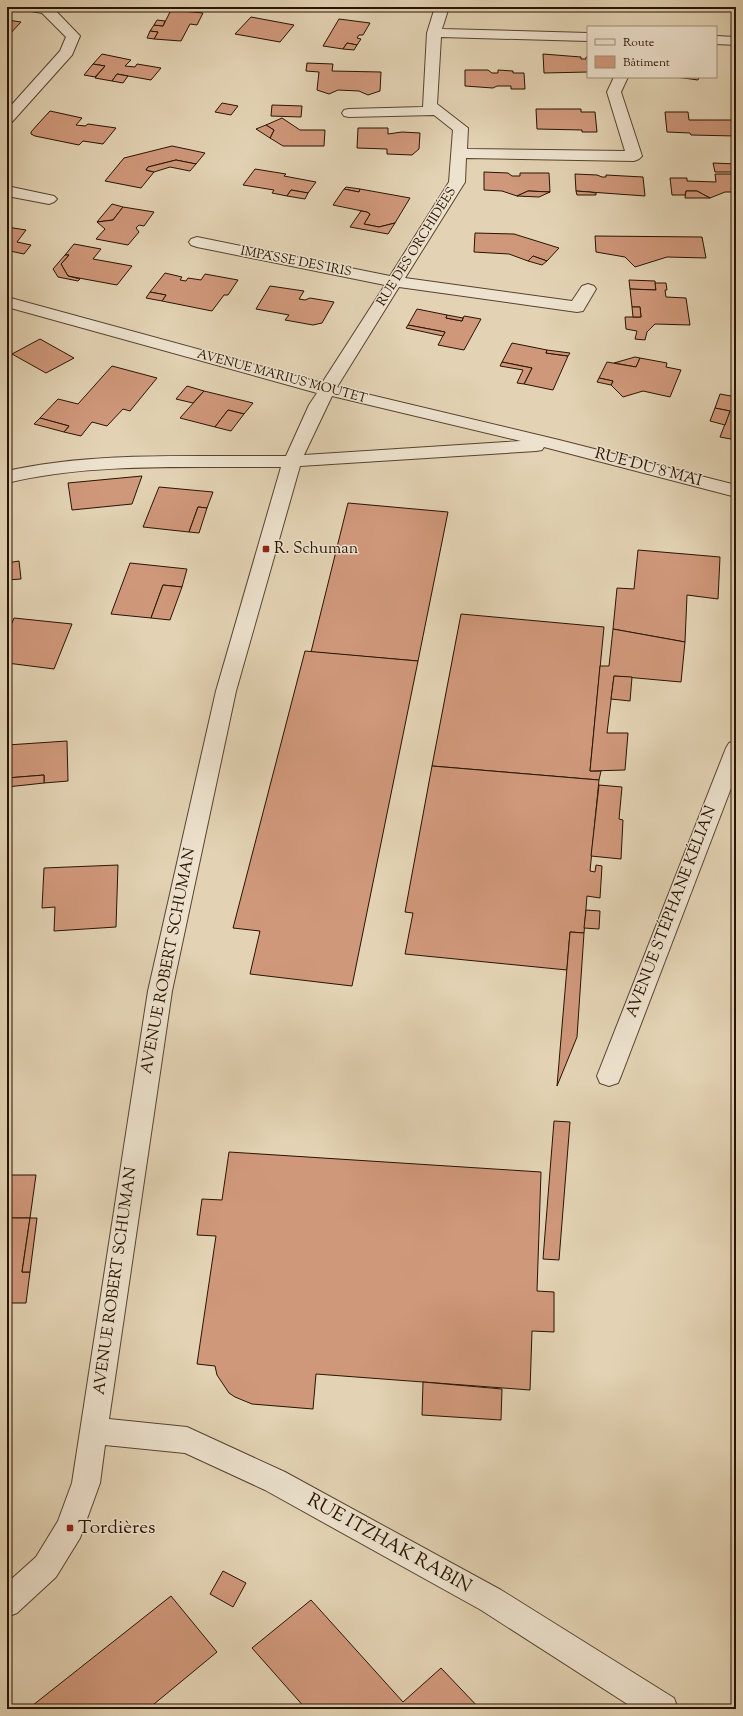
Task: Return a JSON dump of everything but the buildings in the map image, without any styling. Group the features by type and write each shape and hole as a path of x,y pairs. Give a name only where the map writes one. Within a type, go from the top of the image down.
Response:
{"street":[{"path":"7,119 67,52 72,36 46,8 31,7"},
{"path":"437,111 430,106 434,34 442,7"},
{"path":"434,34 587,37"},
{"path":"717,40 736,41"},
{"path":"459,152 634,156 614,92 621,78"},
{"path":"349,113 437,111"},
{"name":"RUE DES ORCHIDÉES","path":"327,390 458,182 460,128 437,111"},
{"path":"7,191 49,199"},
{"name":"IMPASSE DES IRIS","path":"197,242 395,282 577,307 588,289"},
{"name":"AVENUE MARIUS MOUTET","path":"7,302 327,390 559,445"},
{"name":"AVENUE ROBERT SCHUMAN","path":"10,1601 46,1568 70,1528 86,1482 95,1431 127,1203 160,991 226,691 292,461 318,405 327,390"},
{"path":"7,477 28,472 113,463 292,461 559,445"},
{"name":"RUE DU 8 MAI","path":"559,445 736,491"},
{"name":"AVENUE STÉPHANE KÉLIAN","path":"609,1076 736,748"},
{"name":"RUE ITZHAK RABIN","path":"95,1431 187,1440 275,1481 491,1600 663,1709"}],"place":[{"name":"R. Schuman","path":"266,549"},
{"name":"Tordières","path":"70,1528"}]}
